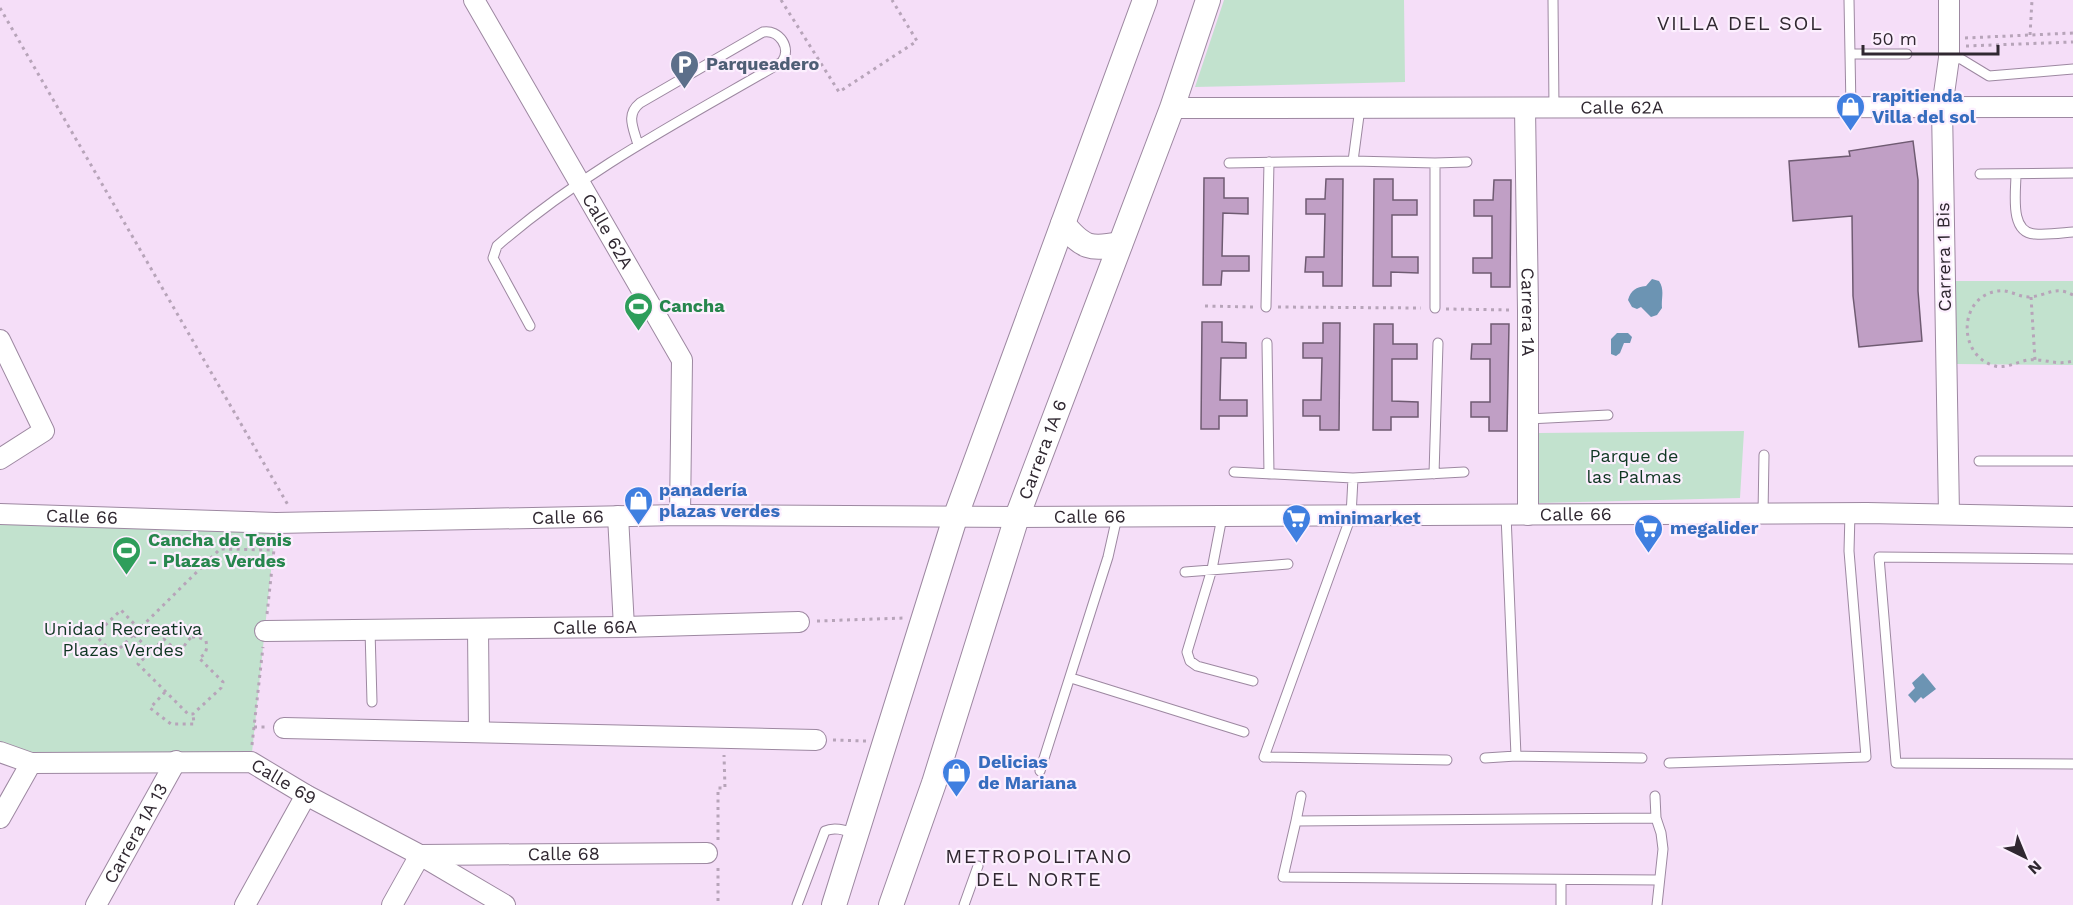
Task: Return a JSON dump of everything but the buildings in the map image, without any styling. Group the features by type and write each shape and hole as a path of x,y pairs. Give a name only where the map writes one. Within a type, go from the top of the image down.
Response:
{"street":[{"name":"Calle 62A","path":"474,0 681,360 680,515"},
{"name":"Carrera 1A 6","path":"891,905 934,783 1017,518 1172,108 1208,0"},
{"name":"Carrera 1 Bis","path":"1949,0 1949,52 1942,108 1949,514"},
{"path":"834,905 955,518 1143,1"},
{"name":"Calle 62A","path":"1172,108 2073,107"},
{"name":"Carrera 1A","path":"1525,108 1528,515"},
{"path":"1063,224 1077,241 1098,248 1120,244"},
{"path":"0,340 44,431 0,459"},
{"name":"Calle 66","path":"1,514 299,523 680,515 1017,518 1850,513 2073,517"},
{"path":"618,516 624,627"},
{"name":"Calle 66A","path":"265,631 624,627 800,622"},
{"path":"478,629 479,732"},
{"path":"284,728 816,740"},
{"name":"Calle 69","path":"0,752 31,763 251,762 306,795 420,855 505,905"},
{"name":"Carrera 1A 13","path":"96,905 176,761"},
{"path":"0,818 31,763"},
{"path":"245,905 306,795"},
{"name":"Calle 68","path":"420,855 707,853"},
{"path":"461,880 462,866 467,854"},
{"path":"392,905 420,855"}],"lane":[{"path":"1553,0 1554,108"},
{"path":"1849,0 1851,108"},
{"path":"530,326 493,258 497,246 579,182 638,145 782,62 786,56 786,50 777,34 770,31 763,32 640,103 633,109 630,117 638,145"},
{"path":"1949,52 1989,76 2073,69"},
{"path":"1850,54 1907,54"},
{"path":"1353,161 1360,108"},
{"path":"1266,307 1269,162"},
{"path":"1229,163 1467,162"},
{"path":"1435,163 1435,308"},
{"path":"1980,174 2073,173"},
{"path":"2016,174 2018,225 2025,232 2033,235 2073,232"},
{"path":"1268,343 1269,474"},
{"path":"1434,474 1438,343"},
{"path":"1528,419 1608,415"},
{"path":"1763,514 1764,455"},
{"path":"1979,460 2073,461"},
{"path":"1234,472 1353,478 1464,472"},
{"path":"1353,478 1351,516 1264,757 1447,760"},
{"path":"1669,763 1866,757 1849,552 1850,513"},
{"path":"1506,515 1516,756"},
{"path":"1040,771 1108,557 1117,517"},
{"path":"1222,517 1212,569 1187,652 1190,661 1197,666 1252,681"},
{"path":"2073,559 1879,556 1896,763 2073,764"},
{"path":"1185,572 1288,564"},
{"path":"370,630 372,702"},
{"path":"1071,678 1244,732"},
{"path":"1485,758 1516,756 1642,758"},
{"path":"1301,796 1283,878 1658,880"},
{"path":"1655,796 1656,818 1663,849 1657,905"},
{"path":"1296,820 1656,818"},
{"path":"797,905 825,831 842,830 857,834"},
{"path":"964,905 978,866"},
{"path":"1561,880 1561,905"}],"path":[{"path":"781,0 839,92 917,41 892,0"},
{"path":"2030,35 2032,0"},
{"path":"0,8 299,523"},
{"path":"1949,52 1957,38 2073,33"},
{"path":"1949,52 2073,42"},
{"path":"2073,296 2053,290 2031,297 2007,291 1996,291 1978,299 1969,311 1967,339 1973,351 1992,366 2000,367 2035,360 2062,364 2073,361"},
{"path":"2031,297 2035,360"},
{"path":"1205,306 1528,310"},
{"path":"139,629 121,610 95,635 114,654 220,549 274,550"},
{"path":"800,622 923,617"},
{"path":"134,635 151,651"},
{"path":"198,637 206,641 205,654 199,658 223,682 221,688 193,714 188,714 165,692 138,664 164,639 179,653 192,638 198,637"},
{"path":"165,692 150,708 171,724 194,724 193,714"},
{"path":"718,788 724,788 723,737"},
{"path":"816,740 886,741"}],"green space":[{"path":"1224,0 1404,0 1405,82 1195,87"},
{"path":"1956,281 2073,281 2073,365 1956,364"},
{"name":"Parque de las Palmas","path":"1744,431 1740,498 1539,503 1539,433"},
{"name":"Unidad Recreativa Plazas Verdes","path":"0,517 276,523 251,762 0,752"}],"water":[{"path":"1652,279 1659,281 1662,288 1662,308 1657,315 1651,317 1641,307 1637,309 1632,307 1628,300 1634,290 1646,286"},
{"path":"1617,333 1628,333 1632,337 1630,343 1624,343 1620,353 1616,356 1611,354 1611,339"},
{"path":"1923,673 1936,689 1915,703 1908,695 1915,688 1912,683"}],"place":[{"name":"Parqueadero","path":"685,90"},
{"name":"rapitienda Villa del sol","path":"1851,132"},
{"name":"Cancha","path":"638,332"},
{"name":"panadería plazas verdes","path":"638,526"},
{"name":"minimarket","path":"1297,544"},
{"name":"megalider","path":"1649,554"},
{"name":"Cancha de Tenis - Plazas Verdes","path":"127,576"},
{"name":"Delicias de Mariana","path":"957,798"}],"district":[{"name":"VILLA DEL SOL","path":"1740,23"},
{"name":"METROPOLITANO DEL NORTE","path":"1039,868"}]}
